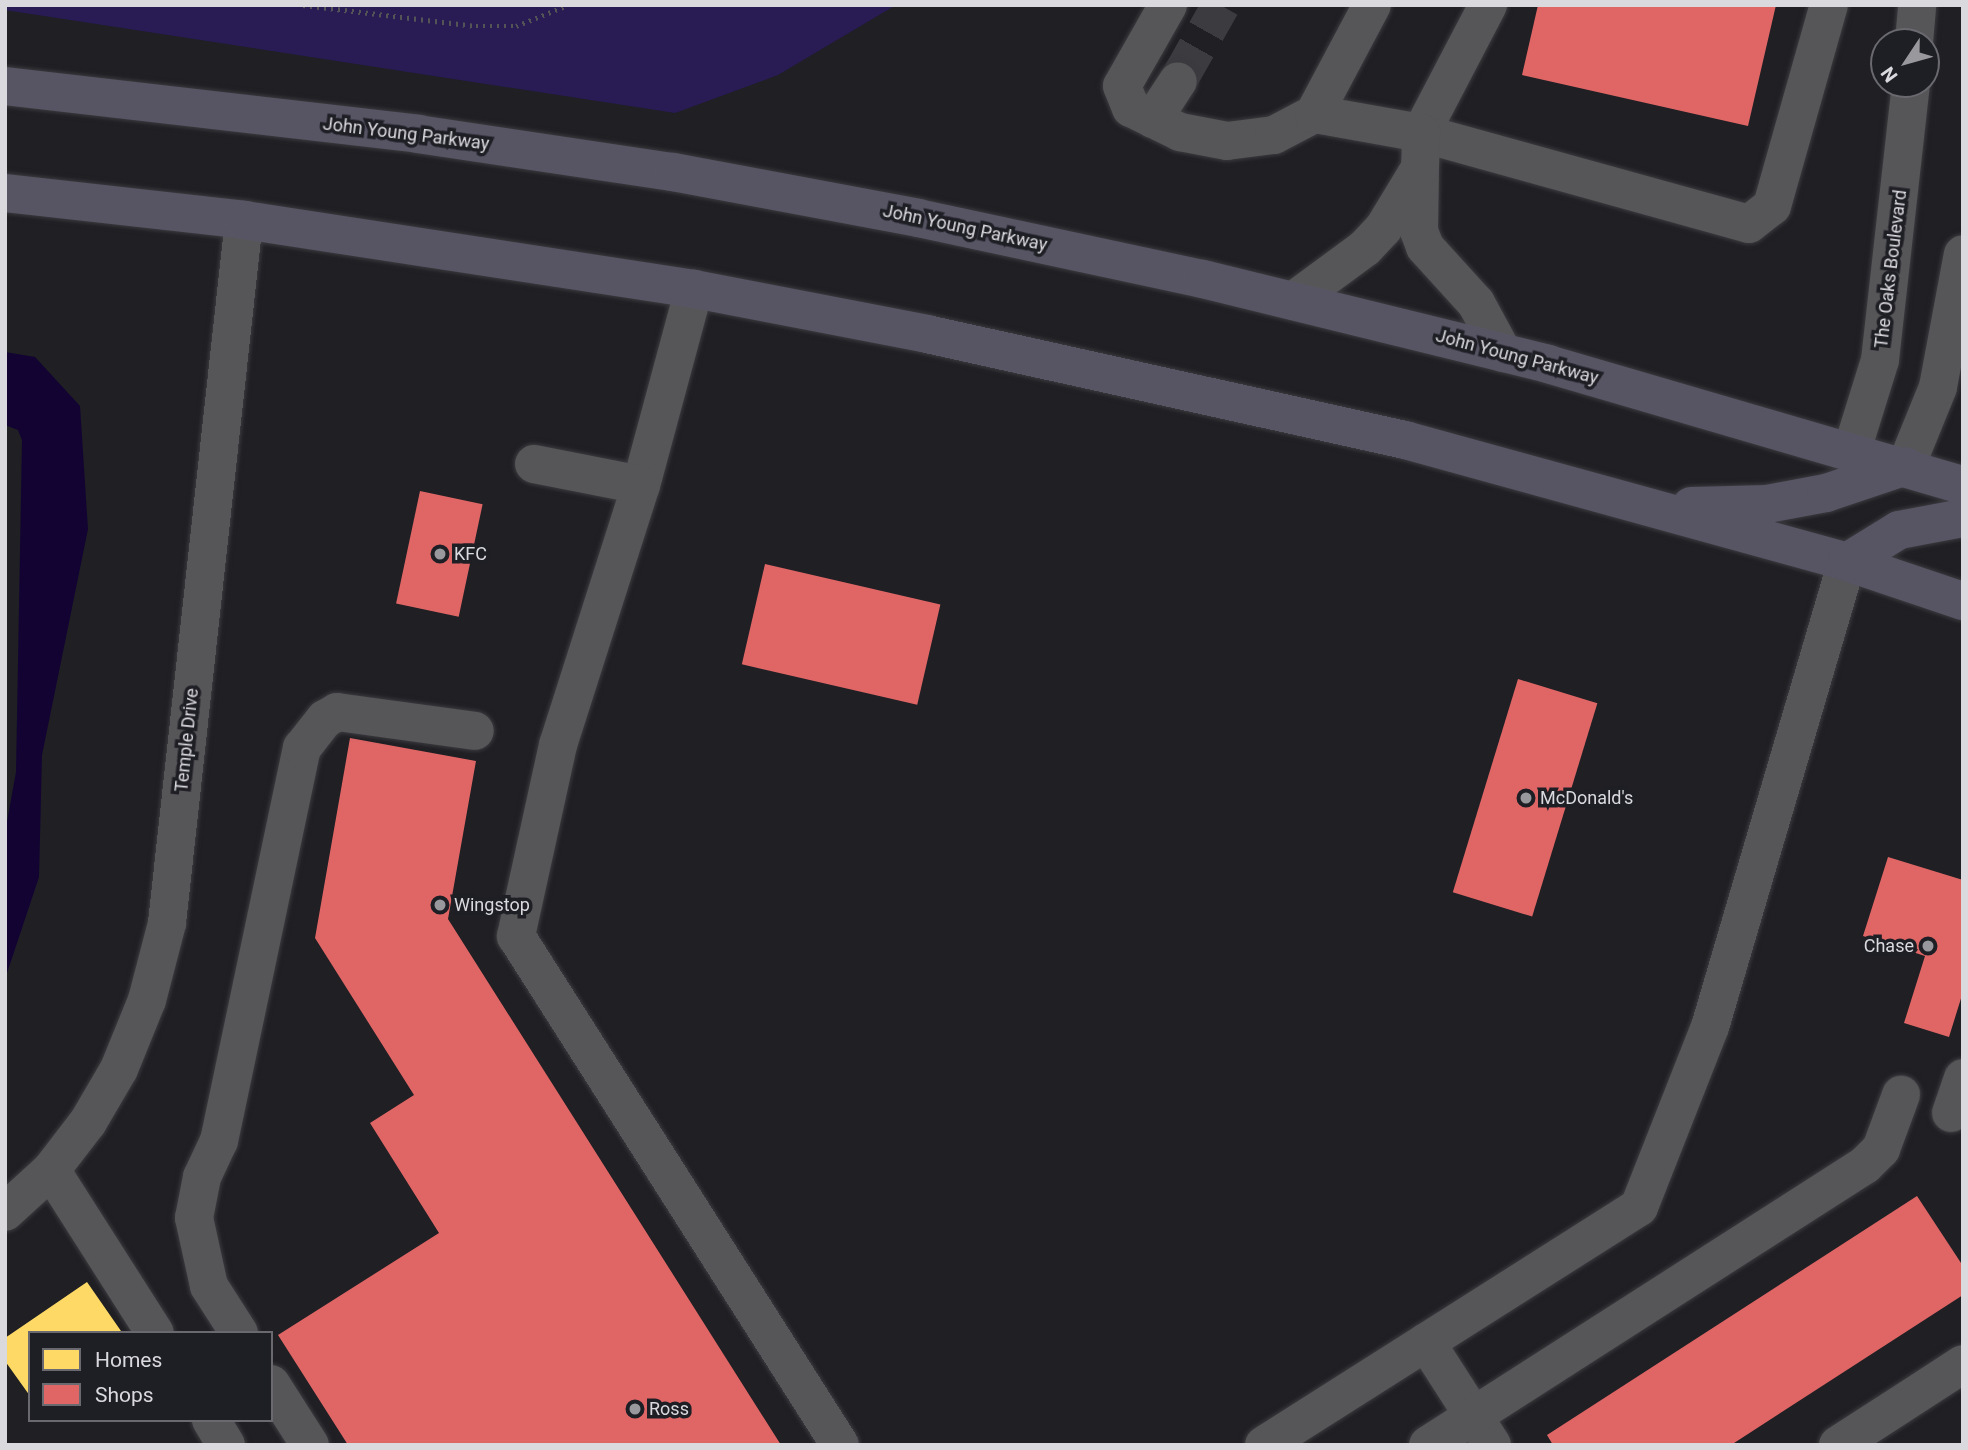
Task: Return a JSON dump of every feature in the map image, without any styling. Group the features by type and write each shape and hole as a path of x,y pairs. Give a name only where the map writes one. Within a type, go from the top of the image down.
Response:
{"highway":[{"name":"John Young Parkway","path":"5,86 418,134 673,172 932,220 1293,301 1503,353 1852,450 1963,485"},
{"path":"5,193 244,220 694,289 1157,383 1405,440 1847,562 1963,601"},
{"path":"1654,508 1767,504 1826,493 1906,466"},
{"path":"1847,562 1899,530 1963,518"}],"street":[{"path":"1168,5 1122,86 1131,108 1180,132 1227,141 1274,135 1314,114 1372,5"},
{"path":"1293,301 1365,248 1383,229 1488,5"},
{"path":"1314,114 1420,151 1749,224 1772,206 1829,5"},
{"path":"1915,28 1917,5"},
{"path":"1153,119 1178,81"},
{"name":"The Oaks Boulevard","path":"1852,450 1880,360 1909,98"},
{"path":"1420,151 1419,231 1425,247 1476,303 1503,353"},
{"name":"Temple Drive","path":"5,1212 51,1170 88,1122 119,1069 147,1000 167,923 244,220"},
{"path":"1906,466 1938,387 1963,254"},
{"path":"694,289 642,485 558,745 516,936 840,1445"},
{"path":"534,464 642,485"},
{"path":"1264,1445 1639,1207 1710,1027 1847,562"},
{"path":"238,1331 209,1286 194,1218 202,1177 219,1141 302,748 325,719 337,712 475,731"},
{"path":"1428,1445 1483,1430 1865,1165 1881,1149 1901,1095"},
{"path":"51,1170 154,1331"},
{"path":"1426,1342 1483,1430"},
{"path":"1838,1445 1963,1364"},
{"path":"273,1387 310,1445"},
{"path":"212,1422 226,1445"}],"path":[{"path":"303,5 434,24 516,26 568,5"}],"shaded area":[{"path":"5,5 896,5 778,75 675,113 5,10"},
{"path":"5,352 35,357 80,406 88,529 42,755 39,877 5,979 5,833 16,772 22,440 18,430 5,425"}],"building: Homes":[{"path":"87,1282 121,1331 28,1331 28,1393 5,1361 5,1338"}],"building: Shops":[{"path":"1538,5 1776,5 1748,126 1522,75"},
{"name":"KFC","path":"420,491 483,504 459,617 396,603"},
{"path":"765,564 940,604 917,705 742,664"},
{"name":"McDonald's","path":"1518,679 1597,703 1532,917 1453,892"},
{"path":"350,738 476,761 448,919 781,1445 348,1445 278,1335 439,1233 370,1123 414,1095 315,938"},
{"name":"Chase","path":"1888,857 1963,880 1963,992 1949,1037 1904,1023 1925,956 1863,936"},
{"path":"1917,1196 1963,1266 1963,1295 1731,1445 1553,1445 1547,1435"}],"tunnel":[{"path":"1178,81 1221,5"}],"place":[{"name":"KFC","path":"440,554"},
{"name":"McDonald's","path":"1526,798"},
{"name":"Wingstop","path":"440,905"},
{"name":"Chase","path":"1928,946"},
{"name":"Ross","path":"635,1409"}]}
